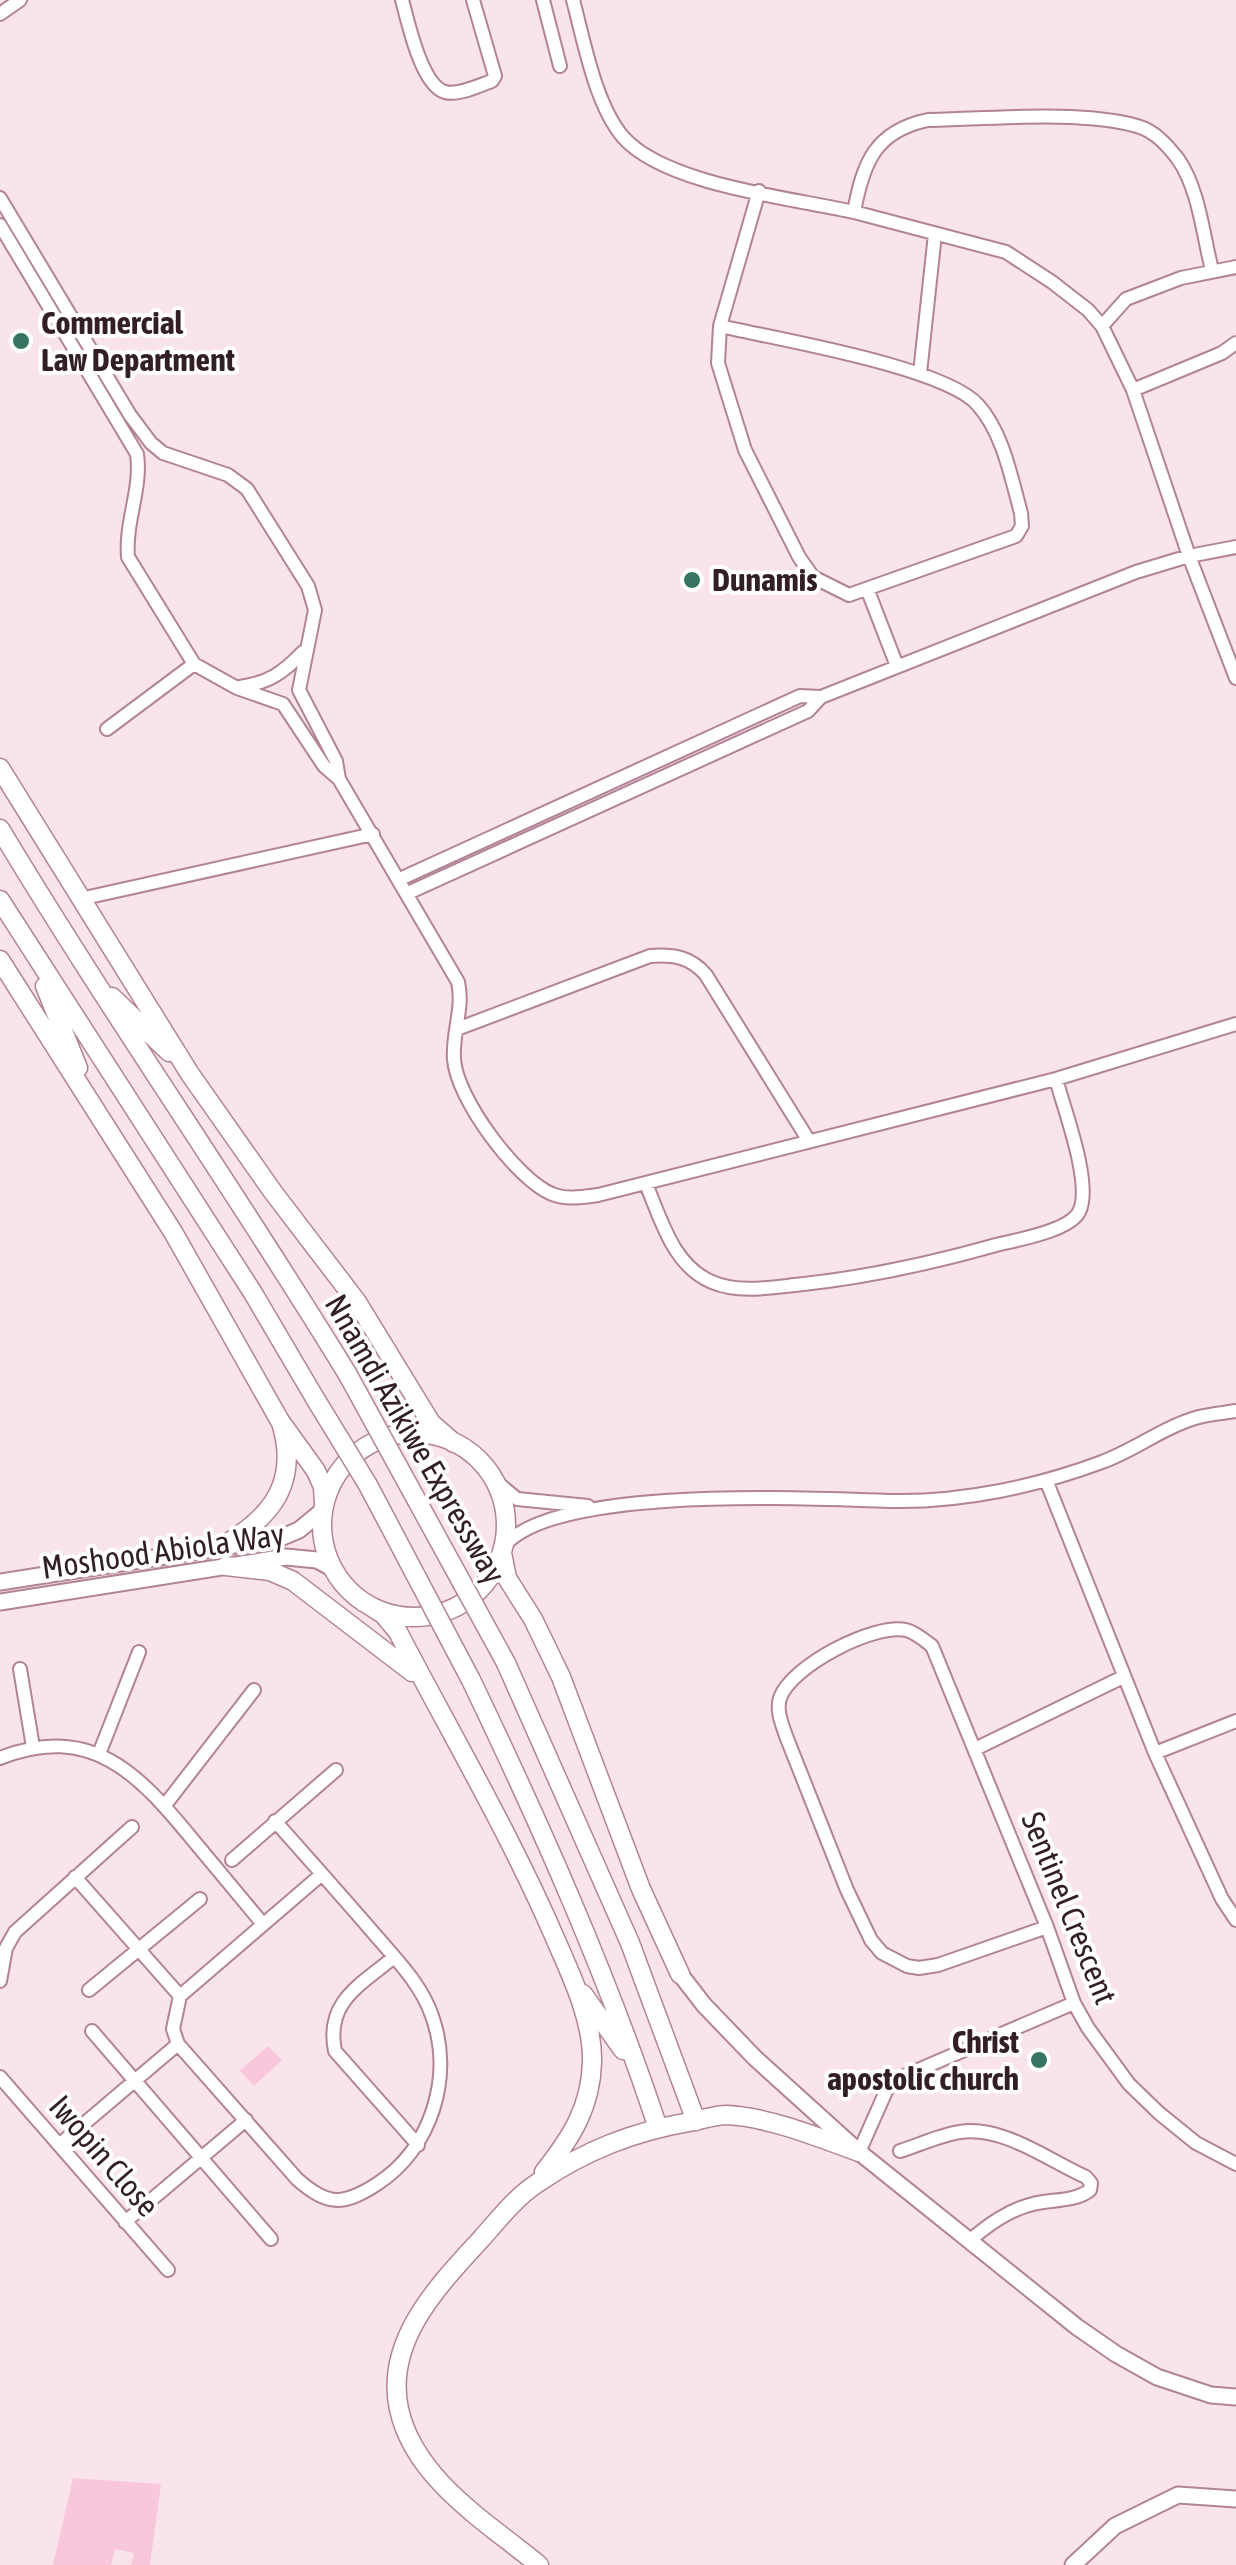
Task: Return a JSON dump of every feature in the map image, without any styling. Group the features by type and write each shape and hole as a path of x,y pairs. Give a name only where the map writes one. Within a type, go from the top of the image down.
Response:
{"highway":[{"name":"Nnamdi Azikiwe Expressway","path":"0,768 190,1074 356,1302 431,1423 454,1443"},
{"name":"Nnamdi Azikiwe Expressway","path":"0,830 85,970 288,1276 348,1375 506,1662 630,1943 696,2121"},
{"name":"Nnamdi Azikiwe Expressway","path":"0,900 253,1293 368,1485 471,1680 532,1808 658,2128"},
{"path":"30,948 94,1106"},
{"path":"0,960 195,1268 280,1421 320,1479 325,1550 332,1568 343,1584 384,1615 398,1632 517,1854 569,1971 592,2059 582,2118 565,2146 530,2188 443,2281 417,2315 397,2375 399,2410 428,2469 454,2496 539,2565"},
{"path":"85,970 190,1074"},
{"path":"221,1558 274,1503 286,1469 286,1439 280,1421"},
{"path":"323,1508 332,1482 346,1463 385,1438 432,1435 454,1443 476,1458 493,1478 504,1512 502,1550 482,1587 450,1610 410,1617 372,1607"},
{"name":"Nnamdi Azikiwe Expressway","path":"502,1550 507,1578 561,1676 641,1889 680,1974"},
{"path":"221,1558 293,1581 398,1658 427,1688"},
{"path":"569,1971 642,2080"},
{"path":"530,2188 611,2141 725,2115 806,2133 859,2152"}],"main road":[{"name":"Moshood Abiola Way","path":"0,1602 221,1558 292,1534 323,1508"},
{"name":"Moshood Abiola Way","path":"0,1582 221,1558 296,1557 317,1560 332,1568"},
{"path":"680,1974 704,2006 755,2058 859,2152 1116,2354 1157,2377 1211,2396 1236,2397"},
{"path":"1073,2565 1115,2526 1178,2495 1236,2499"}],"street":[{"path":"0,14 20,0"},
{"path":"402,0 420,62 439,88 452,92 492,81 495,76 472,0"},
{"path":"543,0 560,66"},
{"path":"572,0 609,113 623,137 645,154 681,173 1006,252 1088,310 1102,326 1133,390 1189,556 1236,678"},
{"path":"854,212 861,177 870,157 884,140 906,125 928,120 1079,118 1136,125 1160,137 1180,162 1190,182 1212,270"},
{"path":"720,326 920,373 955,387 976,402 992,422 1022,526 1009,540 868,591 850,595 813,577 745,450 718,363 720,326 759,191"},
{"path":"0,198 130,415 151,443 163,452 228,475 247,489 308,586 315,610 299,690 336,761 340,779 458,982 454,1059 463,1086 487,1128 529,1180 564,1197 646,1184 1056,1079 1236,1024"},
{"path":"0,225 136,454 140,474 127,539 128,557 194,664 237,688 283,704 324,766 340,779"},
{"path":"920,373 935,234"},
{"path":"1088,310 1122,302 1181,278 1236,267"},
{"path":"1102,326 1122,302"},
{"path":"1133,390 1222,353 1236,343"},
{"path":"400,879 800,696 821,697 1136,572 1236,547"},
{"path":"868,591 897,666"},
{"path":"237,688 264,684 286,670 305,650"},
{"path":"107,729 194,664"},
{"path":"408,894 808,711 821,697"},
{"path":"717,734 724,750"},
{"path":"80,899 372,834"},
{"path":"456,1028 650,956 678,956 694,963 706,975 808,1141"},
{"path":"646,1184 683,1260 702,1277 723,1286 768,1288 834,1281 928,1264 1070,1223 1079,1213 1082,1183 1056,1079"},
{"path":"493,1478 517,1498 595,1507 787,1497 937,1499 1046,1480 1103,1462 1196,1418 1236,1411"},
{"path":"1046,1480 1186,1825 1236,1920"},
{"path":"502,1550 512,1536 531,1524 595,1507"},
{"name":"Sentinel Crescent","path":"1047,1927 919,1968 882,1953 859,1916 779,1714 780,1698 796,1673 871,1633 908,1630 924,1639 937,1655 1047,1927 1074,2003 1129,2084 1178,2130 1236,2164"},
{"path":"99,1754 139,1652"},
{"path":"20,1670 33,1748"},
{"path":"975,1749 1123,1676"},
{"path":"165,1806 254,1690"},
{"path":"1155,1752 1236,1721"},
{"path":"0,1758 52,1746 99,1754 124,1766 165,1806 262,1923"},
{"path":"232,1860 336,1770"},
{"path":"275,1821 322,1874 394,1956 421,1993 432,2014 440,2051 436,2100 418,2146 373,2187 345,2200 330,2201 314,2194 297,2179 178,2044 173,2028 180,1996 322,1874"},
{"path":"0,1981 6,1948 15,1932 132,1827"},
{"path":"74,1878 180,1996"},
{"path":"89,1990 200,1898"},
{"path":"394,1956 339,2004 332,2036 335,2051 418,2146"},
{"path":"859,2152 887,2089 896,2079 1074,2003"},
{"path":"92,2031 271,2239"},
{"path":"59,2145 178,2044"},
{"name":"Iwopin Close","path":"0,2077 168,2270"},
{"path":"125,2222 246,2120"},
{"path":"900,2151 963,2131 991,2134 1086,2176 1091,2183 1083,2196 1012,2210 969,2242"}],"shaded area":[{"path":"268,2046 282,2060 254,2086 240,2071"},
{"path":"73,2478 161,2484 150,2565 131,2565 134,2553 115,2549 111,2565 53,2565"}],"place":[{"name":"Commercial Law Department","path":"21,341"},
{"name":"Dunamis","path":"692,580"},
{"name":"Christ apostolic church","path":"1039,2060"}]}
